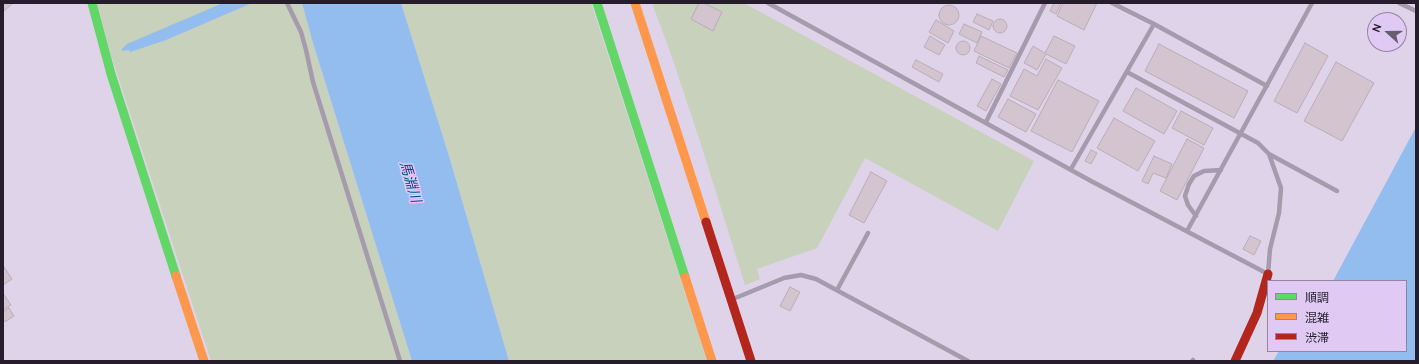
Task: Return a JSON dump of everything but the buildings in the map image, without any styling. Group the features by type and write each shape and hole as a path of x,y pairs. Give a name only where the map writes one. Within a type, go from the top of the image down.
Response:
{"street":[{"path":"92,3 111,74 204,361"},
{"path":"597,3 712,361"},
{"path":"635,3 751,361"},
{"path":"1235,361 1257,314 1268,274"}],"lane":[{"path":"287,3 301,32 313,82 400,361"},
{"path":"768,3 1070,169 1268,274 1270,248 1279,213 1280,188 1269,154"},
{"path":"986,122 1045,3"},
{"path":"1112,3 1154,24 1267,86"},
{"path":"1188,231 1312,3"},
{"path":"1399,3 1416,10"},
{"path":"1070,169 1154,24"},
{"path":"1127,72 1258,143 1269,154 1337,191"},
{"path":"1196,216 1188,205 1186,196 1188,184 1194,176 1204,171 1221,170"},
{"path":"837,290 868,233"},
{"path":"731,300 784,278 801,275 816,279 968,361"}],"green space":[{"path":"97,3 302,3 313,43 412,361 211,361 111,55"},
{"path":"401,3 591,3 707,361 509,361 449,156"},
{"path":"652,3 744,3 1034,161 998,231 865,158 817,248 757,269 760,279 745,285 699,138"}],"water":[{"path":"223,3 252,3 166,40 130,52 129,50 122,51 127,44"},
{"name":"馬淵川","path":"302,3 401,3 449,156 509,361 412,361 313,43"},
{"path":"1416,127 1416,361 1273,361 1278,352 1407,352 1407,280 1334,280"}],"traffic: fast":[{"path":"92,3 111,74 176,276"},
{"path":"597,3 685,277"}],"traffic: slow":[{"path":"635,3 706,222"},
{"path":"176,276 204,361"},
{"path":"685,277 712,361"}],"traffic: jam":[{"path":"706,222 751,361"},
{"path":"1235,361 1257,313 1268,274"}]}
